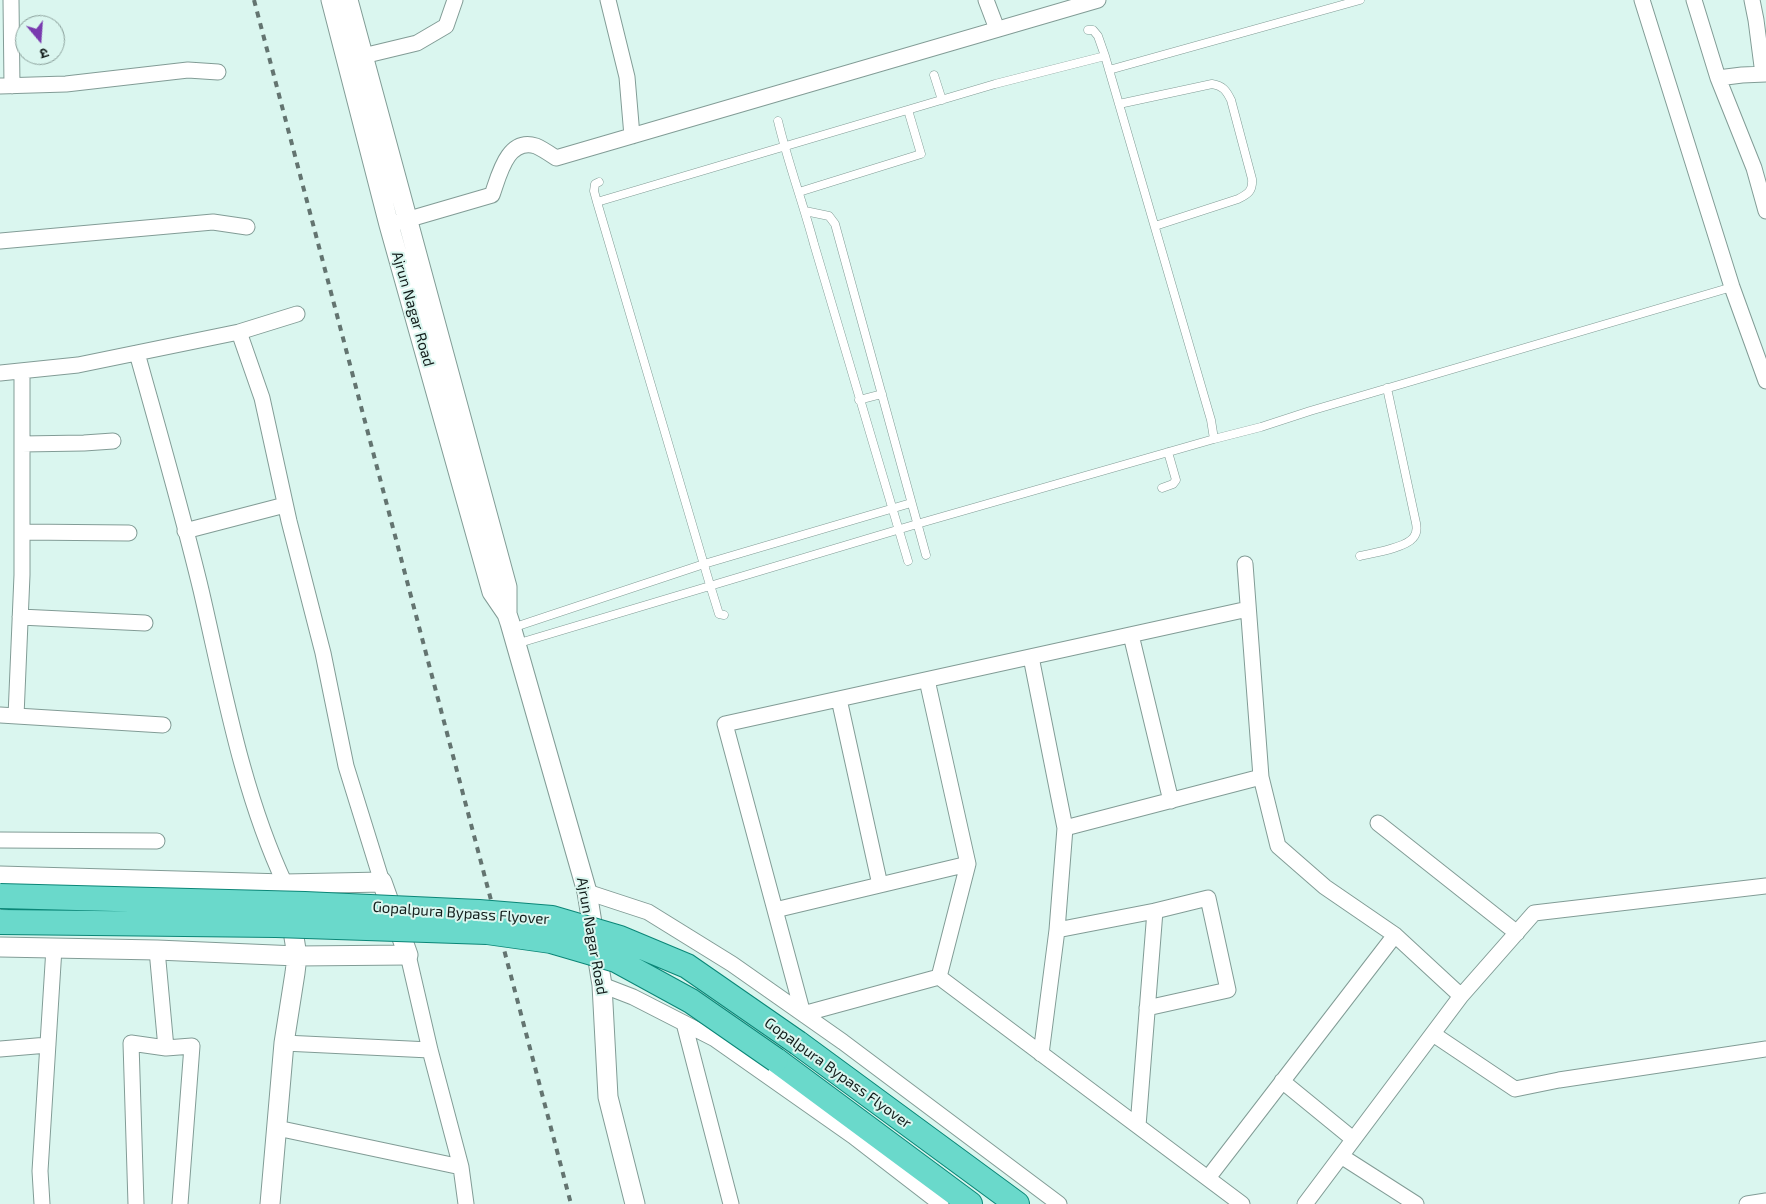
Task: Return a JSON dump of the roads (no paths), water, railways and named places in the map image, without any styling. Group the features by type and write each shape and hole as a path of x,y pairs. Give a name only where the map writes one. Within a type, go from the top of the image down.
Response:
{"main road":[{"name":"Gopalpura Bypass Flyover","path":"0,896 295,904 479,912 552,918 620,938 687,966 798,1042 1017,1204"},
{"name":"Gopalpura Bypass Flyover","path":"0,922 276,925 487,932 551,941 616,960 691,1001 776,1060 970,1204"}],"street":[{"path":"11,0 6,86 66,84 188,70 218,72"},
{"name":"Ajrun Nagar Road","path":"330,0 389,225 492,592 511,629"},
{"name":"Ajrun Nagar Road","path":"348,0 507,587 511,629 587,892 602,985 608,1097 635,1204"},
{"path":"363,56 417,43 446,26 455,0"},
{"path":"608,0 627,77 632,136"},
{"path":"986,0 997,29"},
{"path":"389,225 492,195 506,157 518,147 535,146 556,158 1098,0"},
{"path":"1642,0 1732,287 1766,381"},
{"path":"1694,0 1718,78 1754,168 1766,211"},
{"path":"1718,78 1764,74 1752,0"},
{"path":"0,241 213,222 247,227"},
{"path":"0,373 78,366 240,332 298,314"},
{"path":"240,332 262,398 285,505 323,653 346,766 382,882 408,955 460,1167 466,1204"},
{"path":"137,353 185,531 243,765 271,853 285,884 296,956 296,973 284,1043 270,1204"},
{"path":"16,716 22,532 22,371"},
{"path":"22,444 113,441"},
{"path":"185,531 285,505"},
{"path":"22,532 129,534"},
{"path":"1245,564 1261,777 1278,846 1325,887 1395,935 1461,996"},
{"path":"804,1014 725,724 1248,609"},
{"path":"20,617 145,623"},
{"path":"1131,635 1171,801"},
{"path":"1031,657 1065,828 1057,930 1041,1054"},
{"path":"927,680 968,864 939,977"},
{"path":"838,699 880,885"},
{"path":"0,715 163,725"},
{"path":"1065,828 1261,777"},
{"path":"1378,823 1517,933"},
{"path":"0,840 157,841"},
{"path":"776,910 968,864"},
{"path":"0,876 285,884 382,882"},
{"path":"1305,1204 1461,996 1534,913 1766,886"},
{"path":"587,892 648,912 732,964 843,1042 1059,1204"},
{"path":"1057,930 1155,912 1208,898 1228,990 1147,1008"},
{"path":"1138,1126 1155,912"},
{"path":"1208,1178 1395,935"},
{"path":"0,947 158,950 296,956 408,955"},
{"path":"42,1204 40,1171 54,948"},
{"path":"158,950 166,1048"},
{"path":"804,1014 939,977"},
{"path":"939,977 1242,1204"},
{"path":"602,985 632,997 715,1039 853,1136 942,1204"},
{"path":"684,1023 731,1204"},
{"path":"1433,1034 1515,1089 1559,1080 1766,1049"},
{"path":"136,1204 131,1043 166,1048 192,1046 180,1204"},
{"path":"284,1043 430,1050"},
{"path":"0,1050 48,1045"},
{"path":"1282,1081 1354,1139"},
{"path":"277,1128 460,1167"},
{"path":"1341,1156 1416,1204"},
{"path":"1747,1204 1766,1201"}],"lane":[{"path":"1109,70 1360,0"},
{"path":"1088,30 1093,30 1098,36 1105,56 1211,420 1214,439"},
{"path":"597,202 996,84 1105,56"},
{"path":"934,75 942,100"},
{"path":"1119,104 1212,84 1221,86 1231,100 1252,179 1250,191 1247,195 1155,226"},
{"path":"799,192 921,154 908,110"},
{"path":"778,121 784,147 805,211 859,400 908,561"},
{"path":"599,182 595,184 594,191 597,202 710,585 719,614 724,615"},
{"path":"805,211 829,216 835,224 926,555"},
{"path":"511,629 710,585 1168,452 1261,428 1387,388 1732,287"},
{"path":"1360,556 1405,544 1413,539 1417,532 1387,388"},
{"path":"859,400 882,394"},
{"path":"1162,488 1174,484 1176,480 1168,452"},
{"path":"511,629 704,564 911,503"}],"railway":[{"path":"254,0 571,1204"}]}
